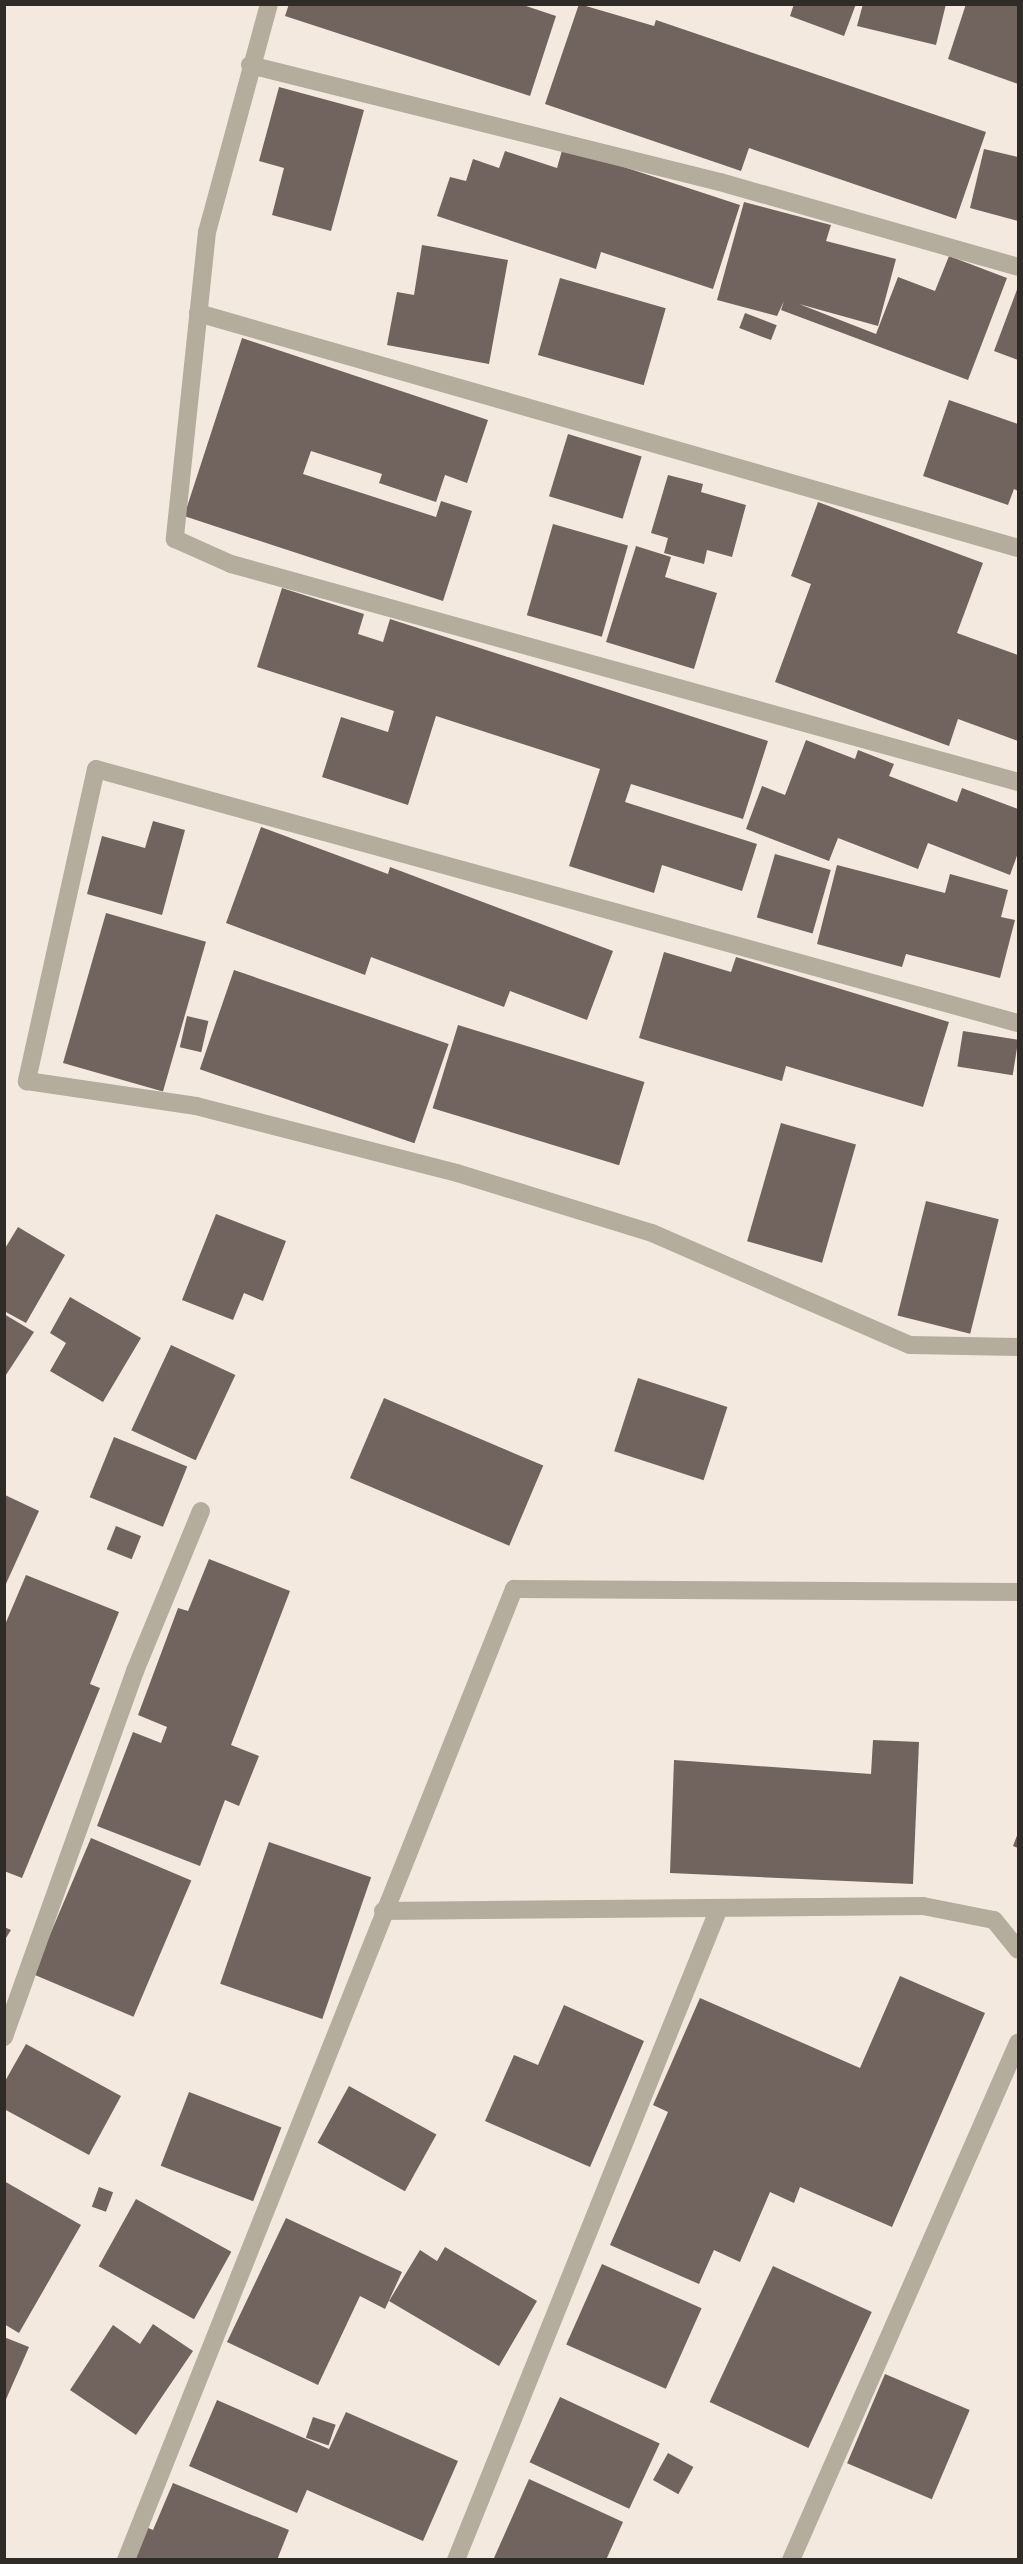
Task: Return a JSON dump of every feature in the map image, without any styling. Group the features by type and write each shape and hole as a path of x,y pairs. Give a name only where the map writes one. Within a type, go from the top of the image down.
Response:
{"street":[{"path":"269,4 250,65 207,232 175,539 231,564 1018,782"},
{"path":"250,65 720,182 1018,267"},
{"path":"198,312 1018,548"},
{"path":"1018,1023 96,769 27,1081 196,1106 457,1173 652,1233 910,1345 1018,1347"},
{"path":"4,2037 135,1671 201,1511"},
{"path":"126,2559 383,1911 514,1589 1018,1592"},
{"path":"383,1911 923,1906 994,1920 1018,1950"},
{"path":"456,2559 719,1908"},
{"path":"791,2559 1018,2043"}],"building":[{"path":"289,4 520,4 556,16 530,96 285,16"},
{"path":"579,4 654,26 656,20 986,132 956,219 749,148 741,171 545,104"},
{"path":"794,4 856,4 844,36 790,16"},
{"path":"863,4 946,4 936,45 857,26"},
{"path":"966,4 1018,4 1018,84 948,59"},
{"path":"279,87 364,110 331,231 272,215 284,168 259,161"},
{"path":"563,147 740,205 713,289 601,252 596,269 437,216 450,177 466,181 473,159 499,168 505,151 557,168"},
{"path":"984,149 1018,157 1018,221 970,208"},
{"path":"744,202 831,225 826,241 896,259 878,326 799,304 876,334 898,277 935,291 949,256 1007,278 968,380 781,310 784,301 777,316 717,300"},
{"path":"422,245 508,260 489,364 387,345 397,292 414,295"},
{"path":"560,278 666,308 644,385 538,355"},
{"path":"1018,287 1018,360 994,351"},
{"path":"745,313 777,325 771,340 739,328"},
{"path":"242,338 488,420 467,483 445,475 436,502 379,483 382,474 311,451 303,474 436,517 441,501 472,511 443,601 184,516"},
{"path":"949,400 1018,424 1018,491 1014,489 1008,505 923,476"},
{"path":"568,434 642,457 623,519 549,496"},
{"path":"668,475 703,484 701,492 746,505 732,557 707,550 704,564 664,553 668,538 651,533"},
{"path":"818,502 983,563 957,633 1018,655 1018,741 958,719 949,746 775,682 811,584 791,576"},
{"path":"553,524 628,545 602,637 527,615"},
{"path":"636,546 671,557 665,577 717,593 694,669 606,642"},
{"path":"282,588 364,614 358,634 383,642 390,619 768,741 743,819 631,784 625,802 757,844 742,891 662,865 654,893 569,866 600,769 436,716 408,805 322,777 341,717 388,732 394,711 257,667"},
{"path":"806,740 855,759 858,750 894,764 889,776 957,802 962,788 1018,809 1018,853 1010,875 928,843 918,869 838,838 829,861 746,829 762,786 785,795"},
{"path":"153,821 185,830 162,915 87,894 102,836 145,848"},
{"path":"261,827 388,874 390,867 613,951 587,1020 510,991 504,1007 371,957 365,975 226,923"},
{"path":"775,854 831,870 813,933 757,917"},
{"path":"837,865 945,893 950,874 1008,890 1001,917 1015,920 1000,978 906,954 902,967 817,944"},
{"path":"106,913 206,942 163,1092 63,1063"},
{"path":"664,952 731,972 736,957 949,1022 923,1107 786,1066 782,1081 639,1038"},
{"path":"234,970 449,1044 414,1143 200,1069"},
{"path":"187,1016 208,1021 201,1052 180,1047"},
{"path":"458,1025 644,1082 619,1165 433,1108"},
{"path":"963,1031 1018,1040 1013,1075 957,1067"},
{"path":"781,1123 856,1144 822,1263 747,1241"},
{"path":"926,1201 999,1219 970,1334 897,1315"},
{"path":"216,1214 286,1241 263,1301 244,1293 233,1320 182,1300"},
{"path":"18,1227 65,1255 26,1323 4,1311 4,1250"},
{"path":"70,1297 141,1338 103,1402 50,1371 66,1343 50,1333"},
{"path":"4,1314 34,1332 4,1378"},
{"path":"171,1345 235,1375 196,1460 131,1430"},
{"path":"638,1378 727,1407 704,1480 614,1451"},
{"path":"384,1398 543,1466 509,1546 350,1478"},
{"path":"114,1437 187,1467 163,1527 90,1497"},
{"path":"5,1495 39,1511 5,1586"},
{"path":"116,1526 141,1536 132,1559 107,1549"},
{"path":"209,1559 290,1591 231,1745 259,1756 239,1806 225,1800 200,1866 97,1826 133,1732 161,1743 167,1727 138,1715 178,1608 188,1611"},
{"path":"26,1575 119,1612 90,1684 100,1688 22,1878 4,1871 4,1627"},
{"path":"873,1740 919,1742 913,1884 670,1873 674,1760 871,1774"},
{"path":"1018,1833 1018,1848 1013,1846"},
{"path":"91,1838 191,1881 134,2017 33,1974"},
{"path":"269,1842 371,1877 322,2019 220,1984"},
{"path":"4,1927 11,1930 4,1941"},
{"path":"900,1976 985,2013 892,2227 800,2187 794,2203 770,2192 740,2262 714,2250 699,2284 610,2245 668,2112 653,2105 700,1998 860,2068"},
{"path":"564,2005 644,2041 590,2167 485,2121 514,2055 538,2065"},
{"path":"26,2044 121,2096 89,2155 4,2109 4,2083"},
{"path":"349,2086 436,2134 405,2191 317,2143"},
{"path":"189,2092 281,2127 253,2201 161,2166"},
{"path":"4,2181 81,2225 19,2333 4,2324"},
{"path":"99,2187 113,2192 106,2212 92,2207"},
{"path":"136,2199 231,2252 194,2319 99,2266"},
{"path":"286,2218 402,2272 385,2309 360,2296 318,2385 227,2342"},
{"path":"445,2247 537,2301 499,2366 389,2301 420,2250 437,2261"},
{"path":"602,2264 702,2308 666,2389 566,2344"},
{"path":"773,2266 872,2312 808,2448 710,2402"},
{"path":"153,2324 193,2351 136,2435 70,2390 113,2325 140,2344"},
{"path":"4,2337 29,2347 4,2404"},
{"path":"885,2374 970,2410 932,2499 847,2463"},
{"path":"560,2397 660,2443 629,2509 530,2462"},
{"path":"217,2400 329,2449 346,2412 458,2461 423,2541 307,2490 297,2513 189,2466"},
{"path":"313,2417 336,2425 329,2446 306,2438"},
{"path":"668,2453 693,2467 678,2494 653,2480"},
{"path":"529,2479 623,2522 606,2560 494,2558"},
{"path":"173,2483 289,2530 277,2560 133,2560 146,2527 153,2530"}]}
